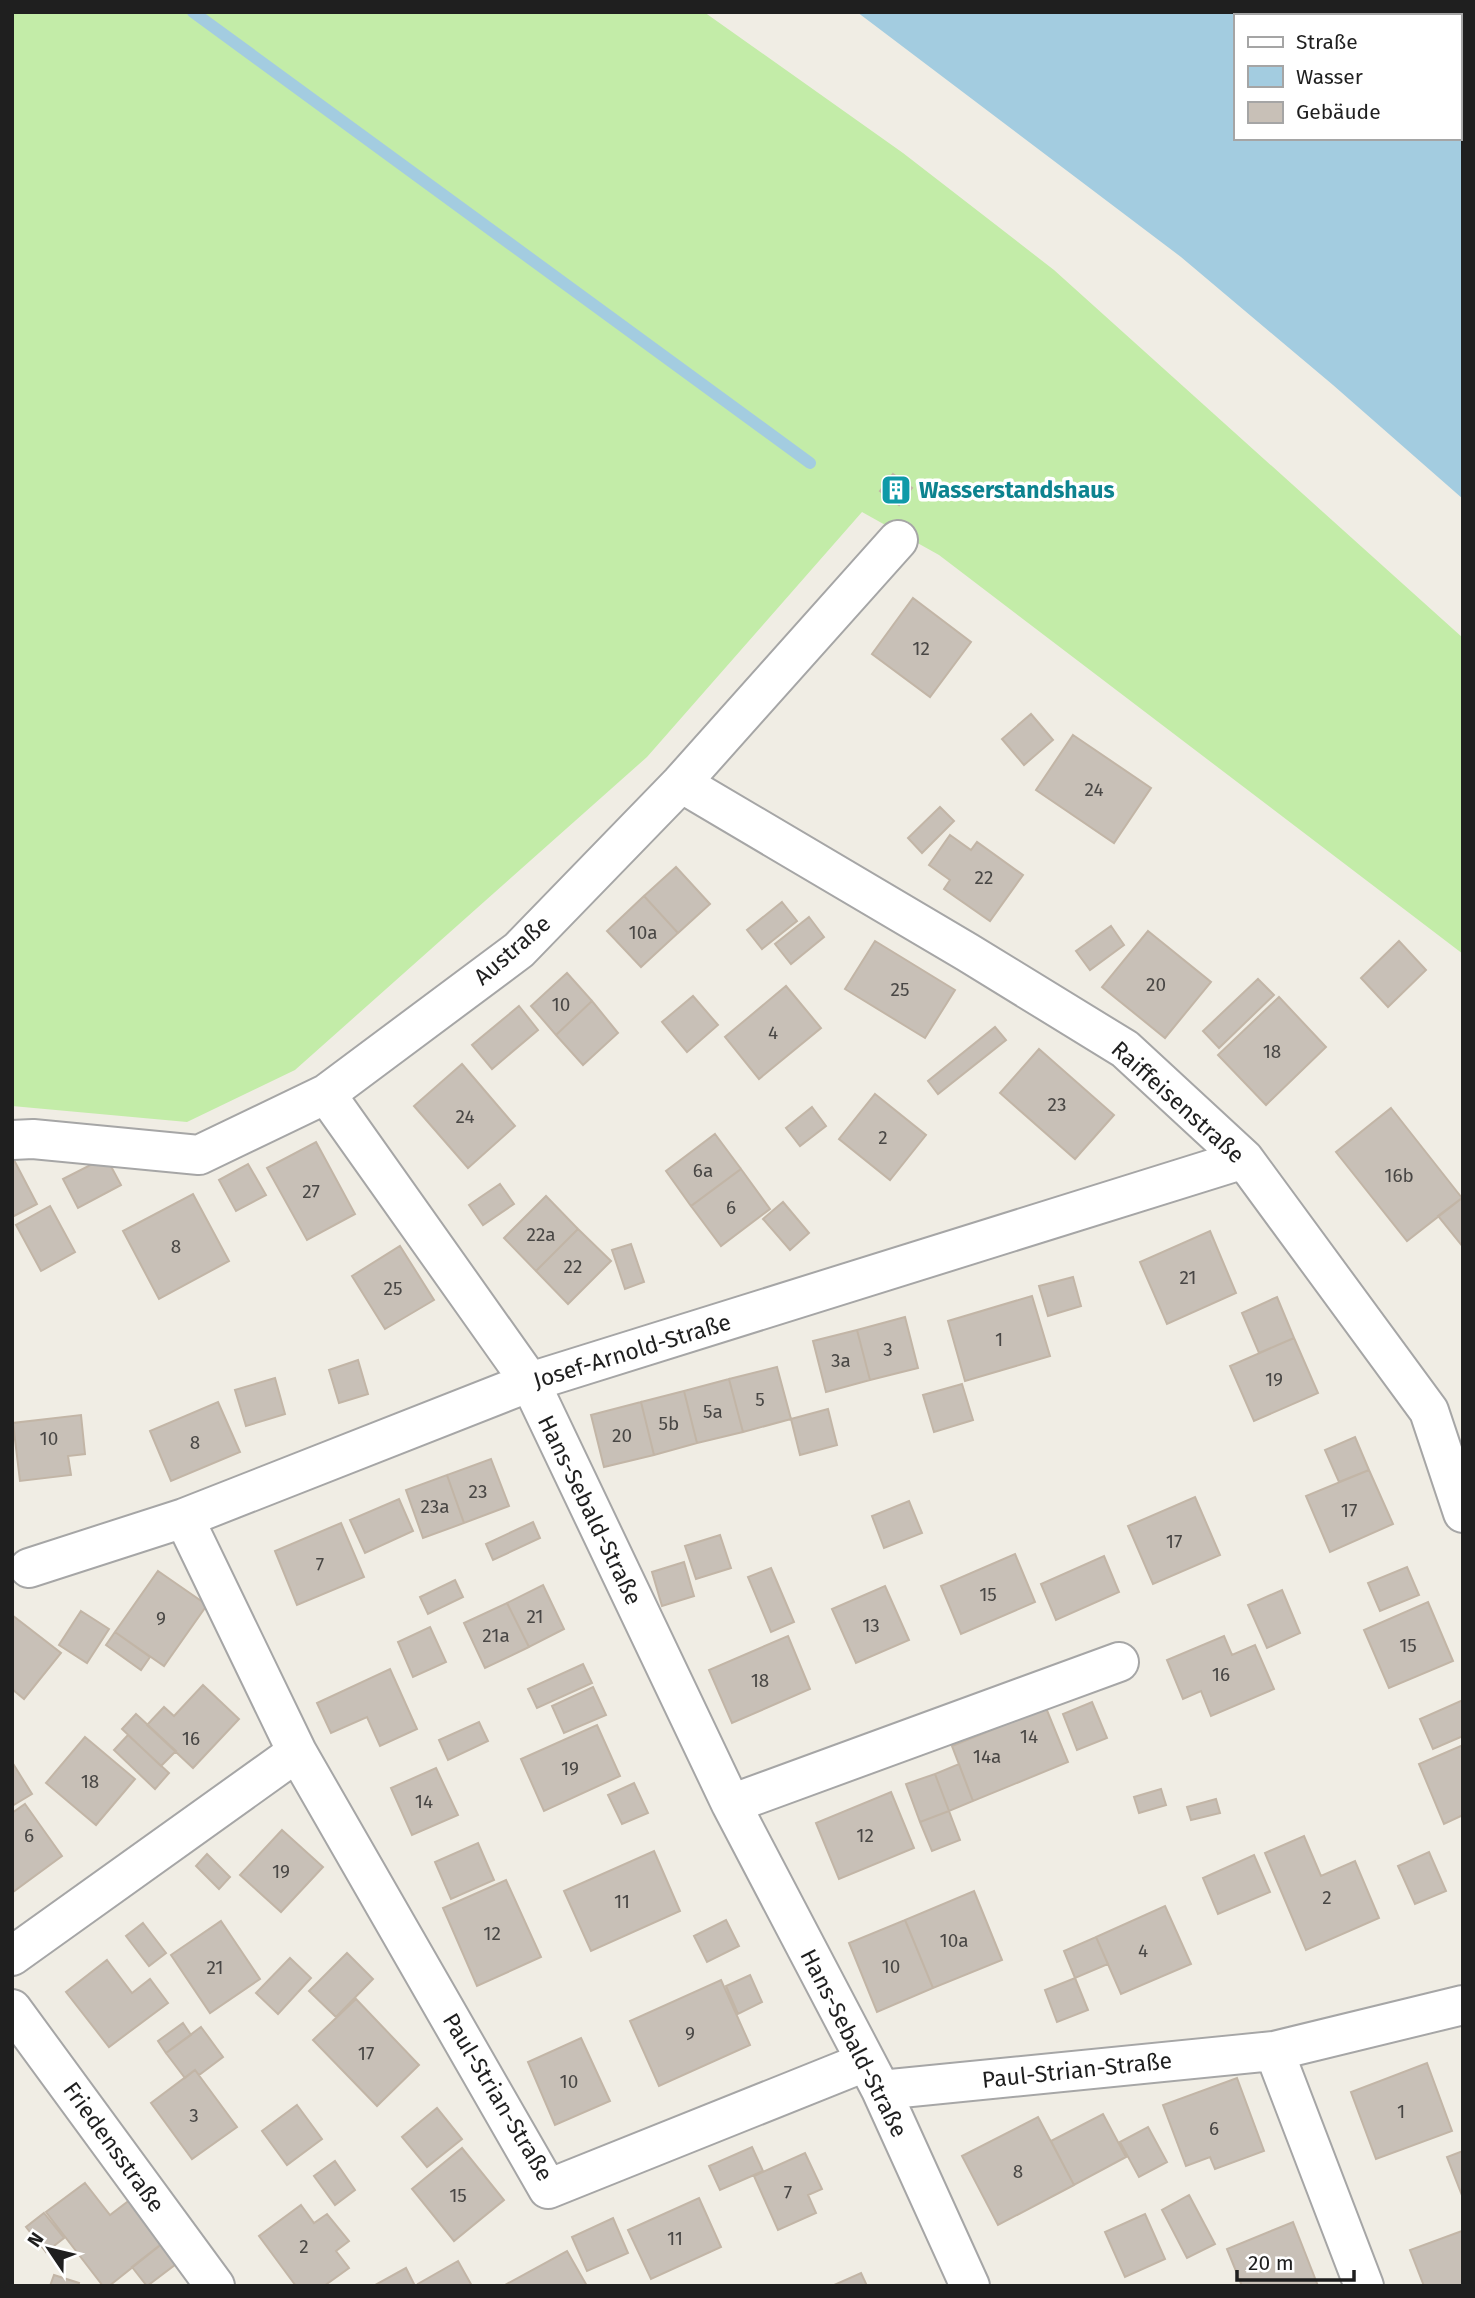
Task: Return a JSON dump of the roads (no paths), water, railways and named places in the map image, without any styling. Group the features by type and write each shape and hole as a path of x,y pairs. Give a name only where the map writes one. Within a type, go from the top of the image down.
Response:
{"street":[{"name":"Austraße","path":"12,1140 33,1139 199,1156 326,1094 519,950 681,783 898,541"},
{"name":"Raiffeisenstraße","path":"681,783 1125,1049 1244,1159 1429,1411 1463,1513"},
{"name":"Hans-Sebald-Straße","path":"326,1094 530,1382 731,1804 873,2076 971,2286"},
{"name":"Josef-Arnold-Straße","path":"29,1568 184,1518 530,1382 1244,1159"},
{"name":"Paul-Strian-Straße","path":"184,1518 297,1752 548,2189 873,2076 1274,2051 1463,2005"},
{"path":"731,1804 1119,1662"},
{"path":"12,1956 297,1752"},
{"name":"Friedensstraße","path":"12,2009 215,2286"},
{"path":"1274,2051 1364,2286"}],"water":[{"path":"857,12 1463,12 1463,499 1181,257"}],"waterway":[{"path":"193,12 810,463"}],"place":[{"name":"Wasserstandshaus","path":"896,490"}]}
